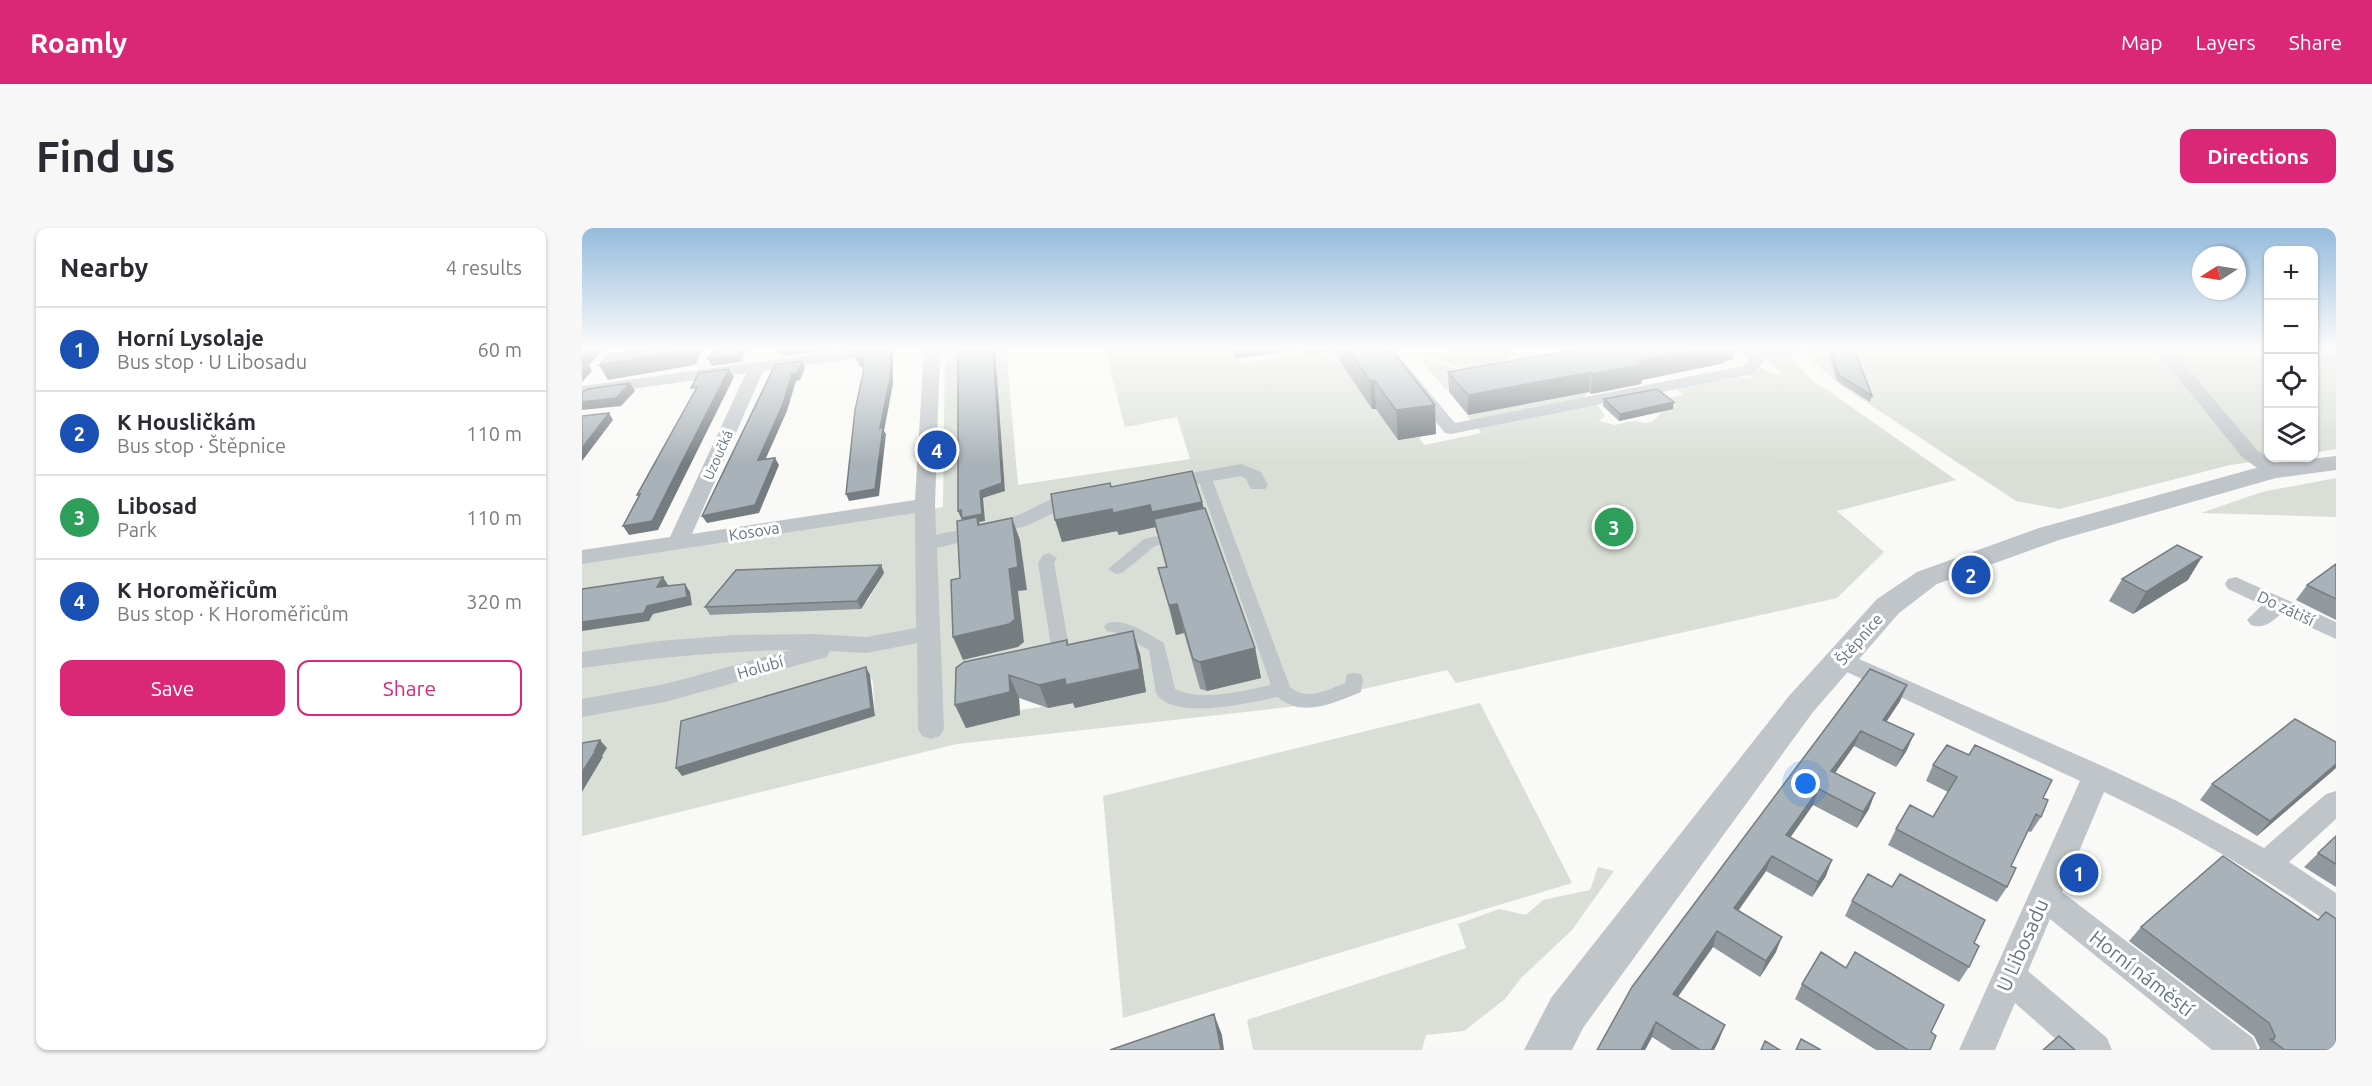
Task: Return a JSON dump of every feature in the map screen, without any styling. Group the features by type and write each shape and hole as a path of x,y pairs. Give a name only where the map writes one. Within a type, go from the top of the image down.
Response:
{"street":[{"path":"583,393 621,387"},
{"name":"Uzoučká","path":"678,542 748,387"},
{"path":"930,387 925,505 931,729"},
{"path":"1417,387 1451,429 1661,387"},
{"path":"2195,387 2249,453 2274,471"},
{"name":"Štěpnice","path":"1546,1050 1567,1013 1739,784 1801,704 1888,606 1927,578 2049,534 2274,471 2336,463"},
{"path":"1139,488 1241,470 1250,471 1258,485"},
{"path":"1208,476 1223,478 1230,490"},
{"path":"1208,476 1282,690 1288,699 1296,702 1312,701 1354,687 1354,679"},
{"path":"926,544 994,529 1019,522 1060,503 1106,494"},
{"name":"Kosova","path":"582,557 925,505"},
{"path":"1116,569 1150,542 1224,526"},
{"path":"1049,558 1046,563 1060,646"},
{"name":"Do zátiší","path":"2236,584 2336,631"},
{"path":"2259,620 2278,604"},
{"path":"1113,627 1126,630 1158,647 1166,693 1175,699 1189,701 1220,699 1282,690"},
{"name":"Holubí","path":"582,708 665,693 803,654 901,640 929,633"},
{"name":"Holubí","path":"582,660 698,646 773,642 855,645"},
{"name":"Holubí","path":"665,693 706,678 721,669 728,655 724,649 698,646"},
{"path":"1841,659 2165,808 2267,864 2336,910"},
{"name":"U Libosadu","path":"1977,1050 2097,775"},
{"path":"2267,864 2336,802"},
{"name":"Horní náměstí","path":"2044,896 2240,1050"},
{"path":"2009,976 2094,1050"}],"shaded area":[{"path":"945,387 992,387 998,391 998,387 1009,387 1018,485 1190,459 1177,417 1125,427 1115,387 1357,387 1372,409 1376,409 1416,438 1419,437 1424,445 1481,433 1478,428 1597,404 1605,416 1599,421 1615,425 1633,421 1647,423 1653,421 1663,411 1677,406 1669,398 1683,395 1677,389 1686,387 1823,387 1956,480 1837,511 1884,552 1837,598 1456,683 1447,670 1359,690 1346,696 1289,707 957,744 582,836 582,791 603,758 582,752 582,629 649,621 582,597 582,563 943,507","holes":["1000,419 1005,490 985,498 985,495","1086,511 1199,518 1119,535 1118,531 1062,542","1020,543 1027,589 1018,591 1024,642 1018,647 963,660","884,573 867,602 791,612 711,615","1174,595 1260,678 1208,691 1200,689 1184,633 1176,634 1166,598","1074,663 1109,701 1075,708 1074,702 1020,710 1020,715 974,685","870,675 873,682 875,716 683,775"]},
{"path":"1844,387 2264,387 2264,460 2230,465 2059,509 2016,501"},
{"path":"2318,387 2336,387 2336,449 2318,452"},
{"path":"1585,391 1586,395 1583,399 1473,423 1467,416"},
{"path":"2336,478 2336,517 2201,513 2262,492"},
{"path":"1480,703 1572,883 1123,1018 1103,796"},
{"path":"1598,867 1614,871 1572,930 1521,978 1505,999 1464,1031 1426,1035 1422,1050 1253,1050 1247,1020 1466,948 1458,924 1499,909 1526,915 1543,900 1590,890"}],"building":[{"path":"626,387 616,398 582,402 582,392 588,389"},
{"path":"697,387 720,387 652,521 623,526 640,494 637,495"},
{"path":"764,387 788,387 758,460 775,458 755,505 702,516"},
{"path":"860,387 888,387 880,428 883,427 875,489 846,494 855,410"},
{"path":"958,387 996,387 1002,483 980,491 982,514 962,518 961,510 958,511"},
{"path":"1379,387 1421,387 1435,405 1396,410"},
{"path":"1461,387 1509,387 1468,395"},
{"path":"1858,387 1869,387 1872,396"},
{"path":"1657,389 1674,402 1620,414 1604,399"},
{"path":"609,413 582,448 582,416"},
{"path":"1192,471 1202,502 1152,512 1150,505 1113,513 1112,509 1055,520 1051,494 1110,483 1111,487"},
{"path":"1205,508 1255,648 1200,662 1193,659 1177,604 1169,605 1158,568 1167,567 1154,519"},
{"path":"977,517 978,525 1012,518 1018,567 1009,569 1015,619 1009,624 953,637 951,580 960,578 957,521"},
{"path":"2177,545 2202,557 2146,592 2122,579"},
{"path":"2336,564 2336,599 2307,585"},
{"path":"881,565 857,601 705,607 736,570"},
{"path":"663,577 657,587 685,584 687,597 647,606 644,613 582,622 582,589"},
{"path":"1133,631 1140,669 1066,685 1065,679 1039,685 1009,675 1010,692 955,705 956,668 964,662 1067,640 1067,645"},
{"path":"866,667 871,708 676,768 681,721"},
{"path":"1870,669 1907,685 1883,720 1914,734 1903,751 1861,731 1831,771 1875,793 1863,812 1819,789 1786,835 1832,860 1818,882 1772,856 1734,908 1782,937 1766,961 1717,931 1673,994 1725,1025 1711,1050 1700,1050 1656,1022 1641,1050 1597,1050 1632,987"},
{"path":"2295,719 2336,742 2336,764 2270,821 2212,784"},
{"path":"600,740 595,750 597,749 582,772 582,743"},
{"path":"1947,745 1969,755 1975,745 2052,780 2043,798 2048,800 2041,817 2036,814 2011,866 2016,868 2007,887 1896,829 1910,805 1933,817 1957,777 1933,765"},
{"path":"2336,836 2336,864 2318,853"},
{"path":"2223,856 2318,920 2326,912 2336,919 2336,1050 2285,1050 2270,1039 2274,1039 2275,1036 2269,1023 2141,927"},
{"path":"1868,874 1892,887 1900,874 1985,920 1974,943 1979,946 1969,967 1852,901"},
{"path":"1821,952 1846,968 1855,952 1944,1005 1931,1032 1936,1036 1930,1050 1908,1050 1802,984"},
{"path":"1214,1014 1221,1050 1110,1050"},
{"path":"2059,1036 2075,1050 2043,1050"},
{"path":"1801,1039 1821,1050 1796,1050"},
{"path":"1765,1041 1780,1050 1761,1050"}],"place":[{"name":"K Horoměřicům","path":"937,450"},
{"name":"Libosad","path":"1614,527"},
{"name":"K Housličkám","path":"1971,575"},
{"name":"Horní Lysolaje","path":"2079,873"}]}
